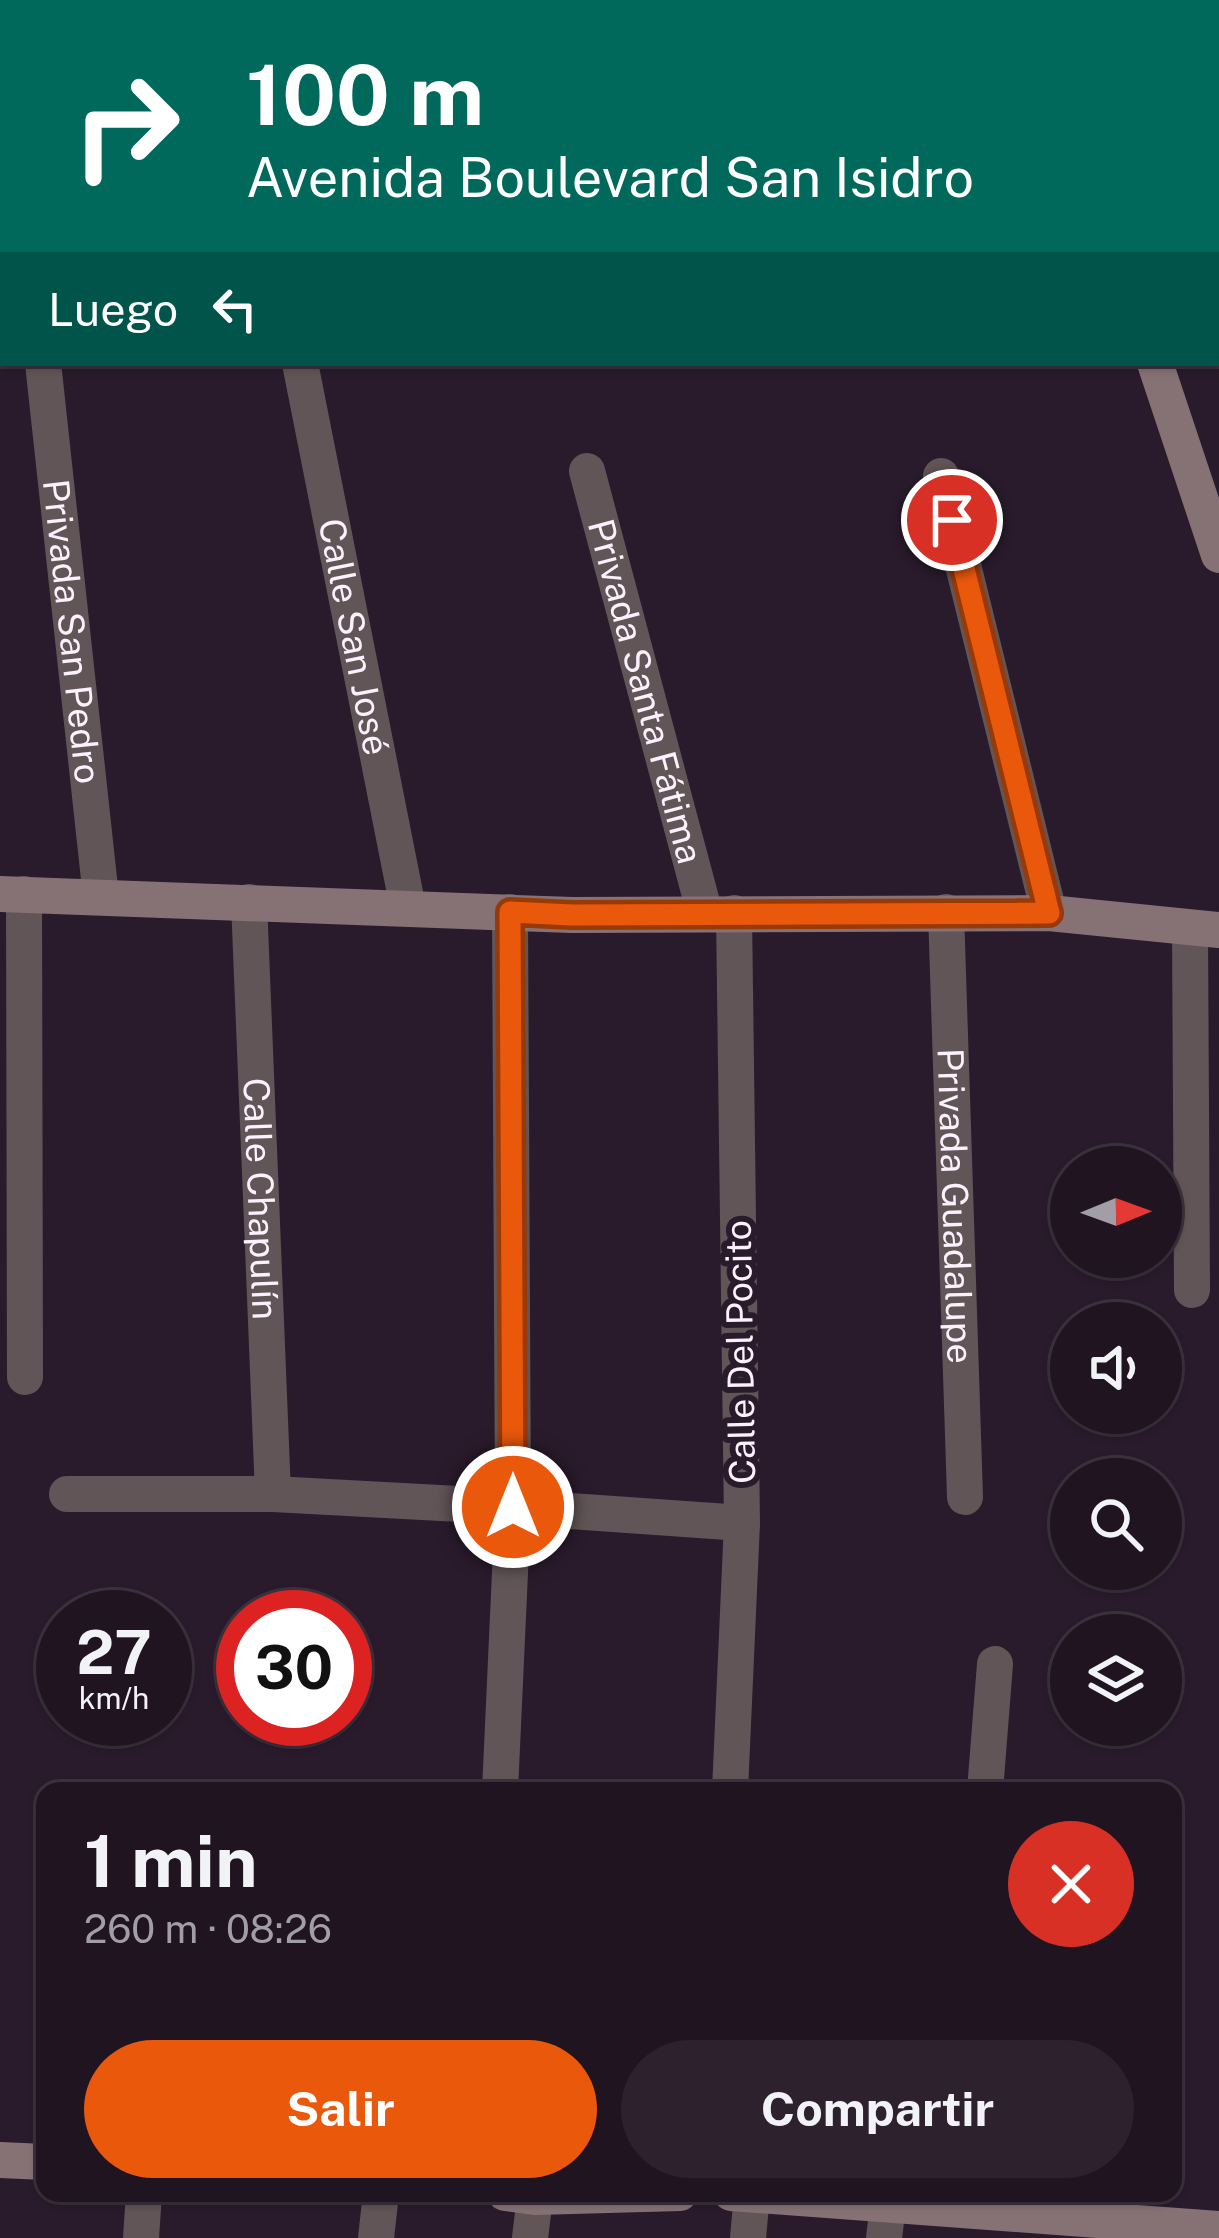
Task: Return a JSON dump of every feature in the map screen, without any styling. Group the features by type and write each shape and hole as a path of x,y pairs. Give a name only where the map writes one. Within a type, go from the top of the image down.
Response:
{"main road":[{"path":"1156,366 1219,555"},
{"path":"12,894 572,915 1049,913 1205,929"},
{"path":"0,2159 36,2161"},
{"path":"792,2202 886,2221 949,2202"},
{"path":"957,2202 1098,2230 1219,2229"}],"street":[{"name":"Privada San Pedro","path":"43,366 101,898"},
{"name":"Calle San José","path":"301,366 408,908"},
{"name":"Privada Santa Fátima","path":"587,471 720,914"},
{"path":"941,476 1049,913"},
{"path":"12,894 26,1377"},
{"name":"Calle Chapulín","path":"249,902 273,1494"},
{"path":"500,1782 513,1507 510,912"},
{"name":"Privada Guadalupe","path":"946,912 965,1497"},
{"name":"Calle Del Pocito","path":"720,914 742,1523 730,1782"},
{"path":"1192,1290 1205,929"},
{"path":"67,1494 273,1494 742,1523"},
{"path":"986,1782 995,1664"},
{"path":"141,2238 143,2202"},
{"path":"376,2238 379,2202"},
{"path":"522,2202 530,2238"},
{"path":"748,2238 751,2202"}],"route":[{"path":"513,1507 510,912 1049,913 952,520"}]}
